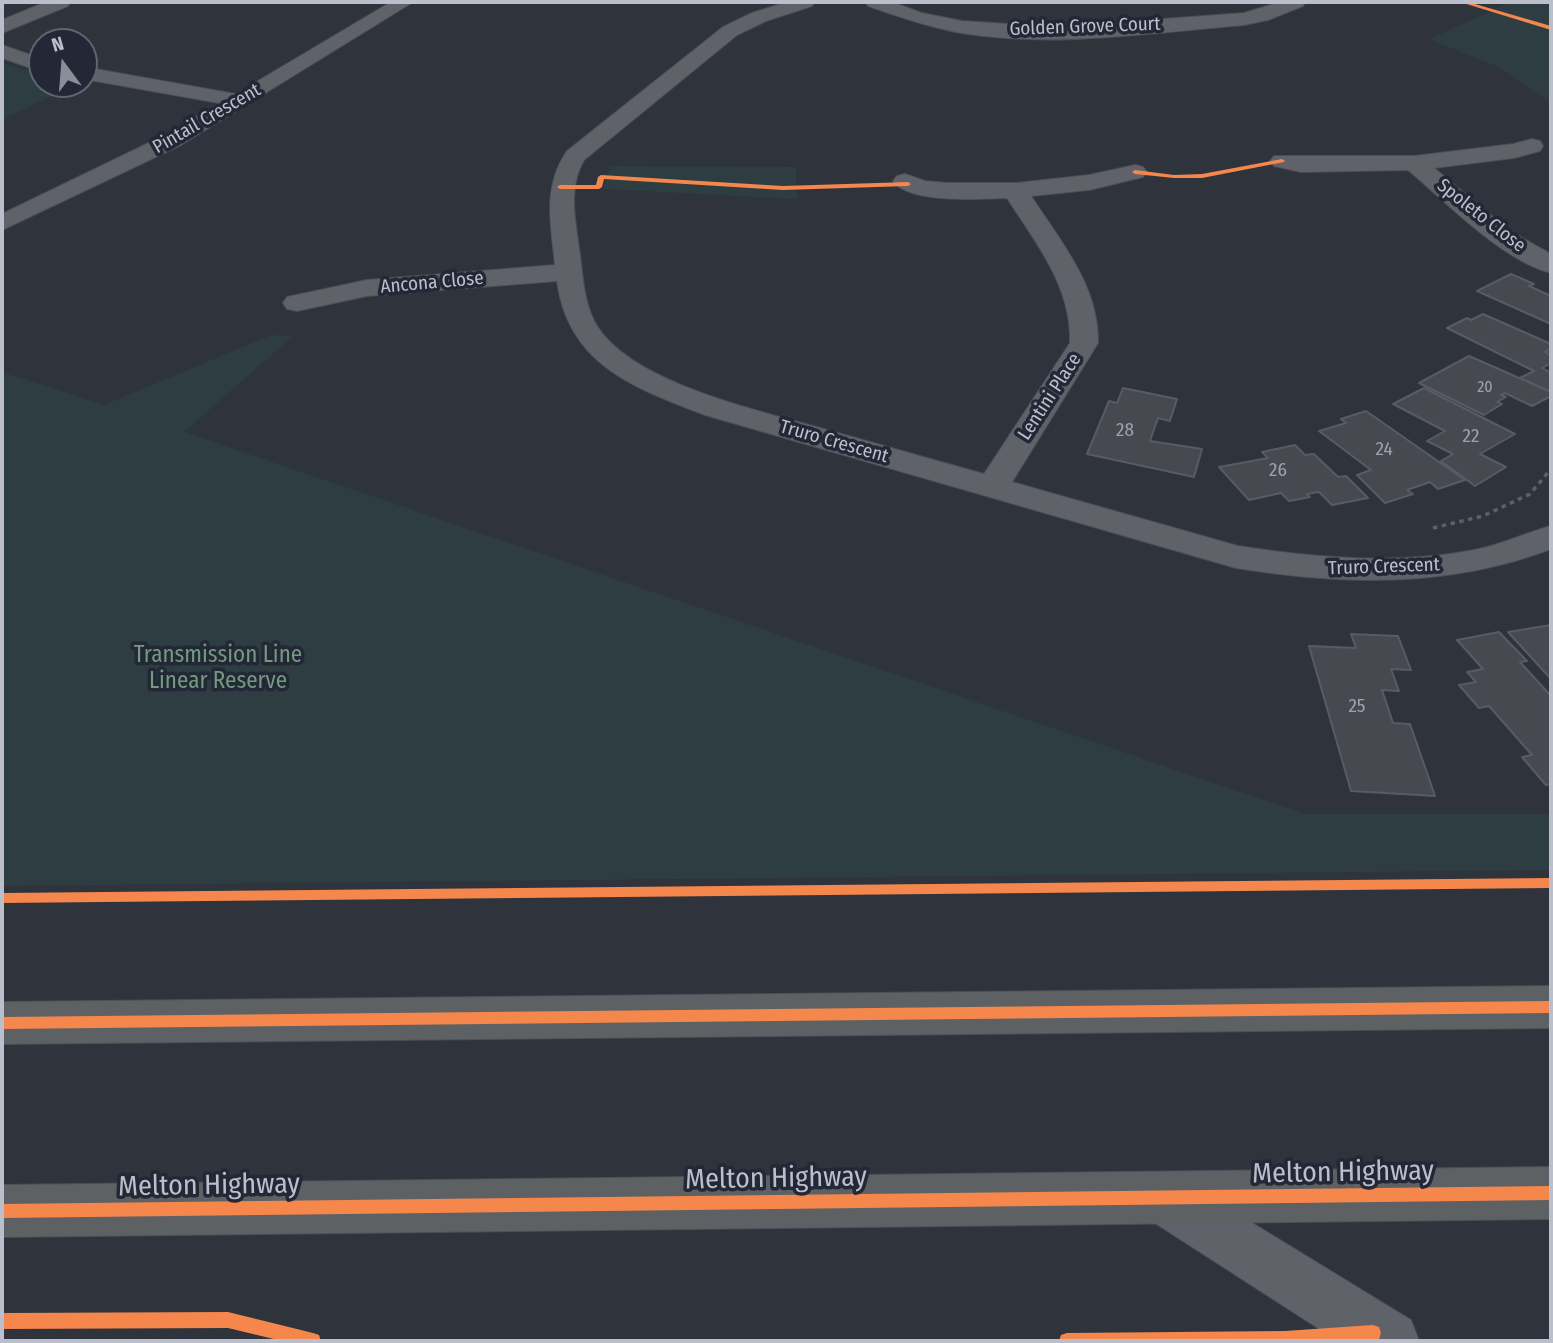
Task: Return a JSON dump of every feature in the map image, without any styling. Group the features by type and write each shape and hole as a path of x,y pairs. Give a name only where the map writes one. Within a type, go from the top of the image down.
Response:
{"highway":[{"path":"2,1023 1551,1007"},
{"name":"Melton Highway","path":"2,1211 1551,1193"}],"street":[{"path":"2,27 61,2"},
{"name":"Pintail Crescent","path":"2,223 136,159 241,101 404,2"},
{"name":"Truro Crescent","path":"806,2 759,17 730,31 575,156 562,177 559,196 576,308 584,327 597,343 635,373 671,391 716,408 1236,557 1299,568 1345,571 1443,566 1499,555 1551,537"},
{"name":"Golden Grove Court","path":"875,2 922,19 1005,31 1069,31 1244,19 1261,16 1296,2"},
{"path":"2,51 28,61"},
{"path":"98,75 241,101"},
{"name":"Spoleto Close","path":"1283,161 1301,164 1414,163 1514,151 1532,146"},
{"name":"Spoleto Close","path":"1414,163 1501,236 1551,265"},
{"path":"905,181 928,188 1016,191 1135,172"},
{"name":"Lentini Place","path":"992,488 1084,343 1086,330 1084,311 1076,290 1016,191"},
{"name":"Ancona Close","path":"291,305 367,288 569,272"},
{"path":"1163,1198 1390,1341"}],"green space":[{"path":"1511,2 1551,2 1551,103 1499,67 1429,39"},
{"path":"2,63 28,71 28,98 47,98 2,120"},
{"path":"610,166 796,167 797,199 603,189"},
{"name":"Transmission Line Linear Reserve","path":"271,335 293,336 184,432 1305,814 1551,814 1551,870 2,886 2,372 104,405"}],"building":[{"path":"1511,274 1534,284 1529,286 1551,296 1551,324 1477,291"},
{"path":"1483,314 1551,344 1551,349 1545,352 1551,355 1551,363 1542,368 1551,373 1551,392 1520,378 1534,371 1447,328"},
{"path":"1469,356 1551,392 1551,396 1532,406 1505,393 1501,395 1506,397 1497,402 1502,404 1484,415 1419,383"},
{"path":"1123,388 1177,399 1170,421 1158,418 1150,441 1202,449 1194,477 1087,454 1109,401 1117,403"},
{"path":"1424,388 1515,434 1480,454 1506,467 1475,486 1441,461 1453,454 1427,441 1445,431 1393,404"},
{"path":"1366,411 1465,480 1438,489 1430,482 1407,490 1413,494 1385,503 1357,475 1371,470 1319,431 1346,423 1341,419"},
{"path":"1295,445 1305,455 1314,454 1338,477 1346,476 1368,498 1332,505 1319,492 1307,494 1310,497 1289,501 1281,493 1249,500 1219,467 1268,458 1262,452"},
{"path":"1551,625 1551,679 1508,632"},
{"path":"1499,632 1527,661 1520,662 1551,696 1551,784 1546,785 1522,757 1532,755 1489,706 1479,708 1459,685 1476,682 1467,672 1483,669 1457,640"},
{"path":"1351,634 1398,636 1411,670 1391,669 1399,691 1382,690 1393,723 1410,724 1435,796 1351,791 1309,646 1356,648"}],"cycle path":[{"path":"1463,2 1551,28"},
{"path":"1135,172 1202,176 1282,161"},
{"path":"560,187 599,187 601,177 783,188 908,184"},
{"path":"2,898 1551,883"},
{"path":"2,1023 1551,1007"},
{"path":"2,1211 1551,1193"},
{"path":"2,1321 228,1320 313,1341"},
{"path":"1067,1341 1285,1339 1373,1333"}]}
